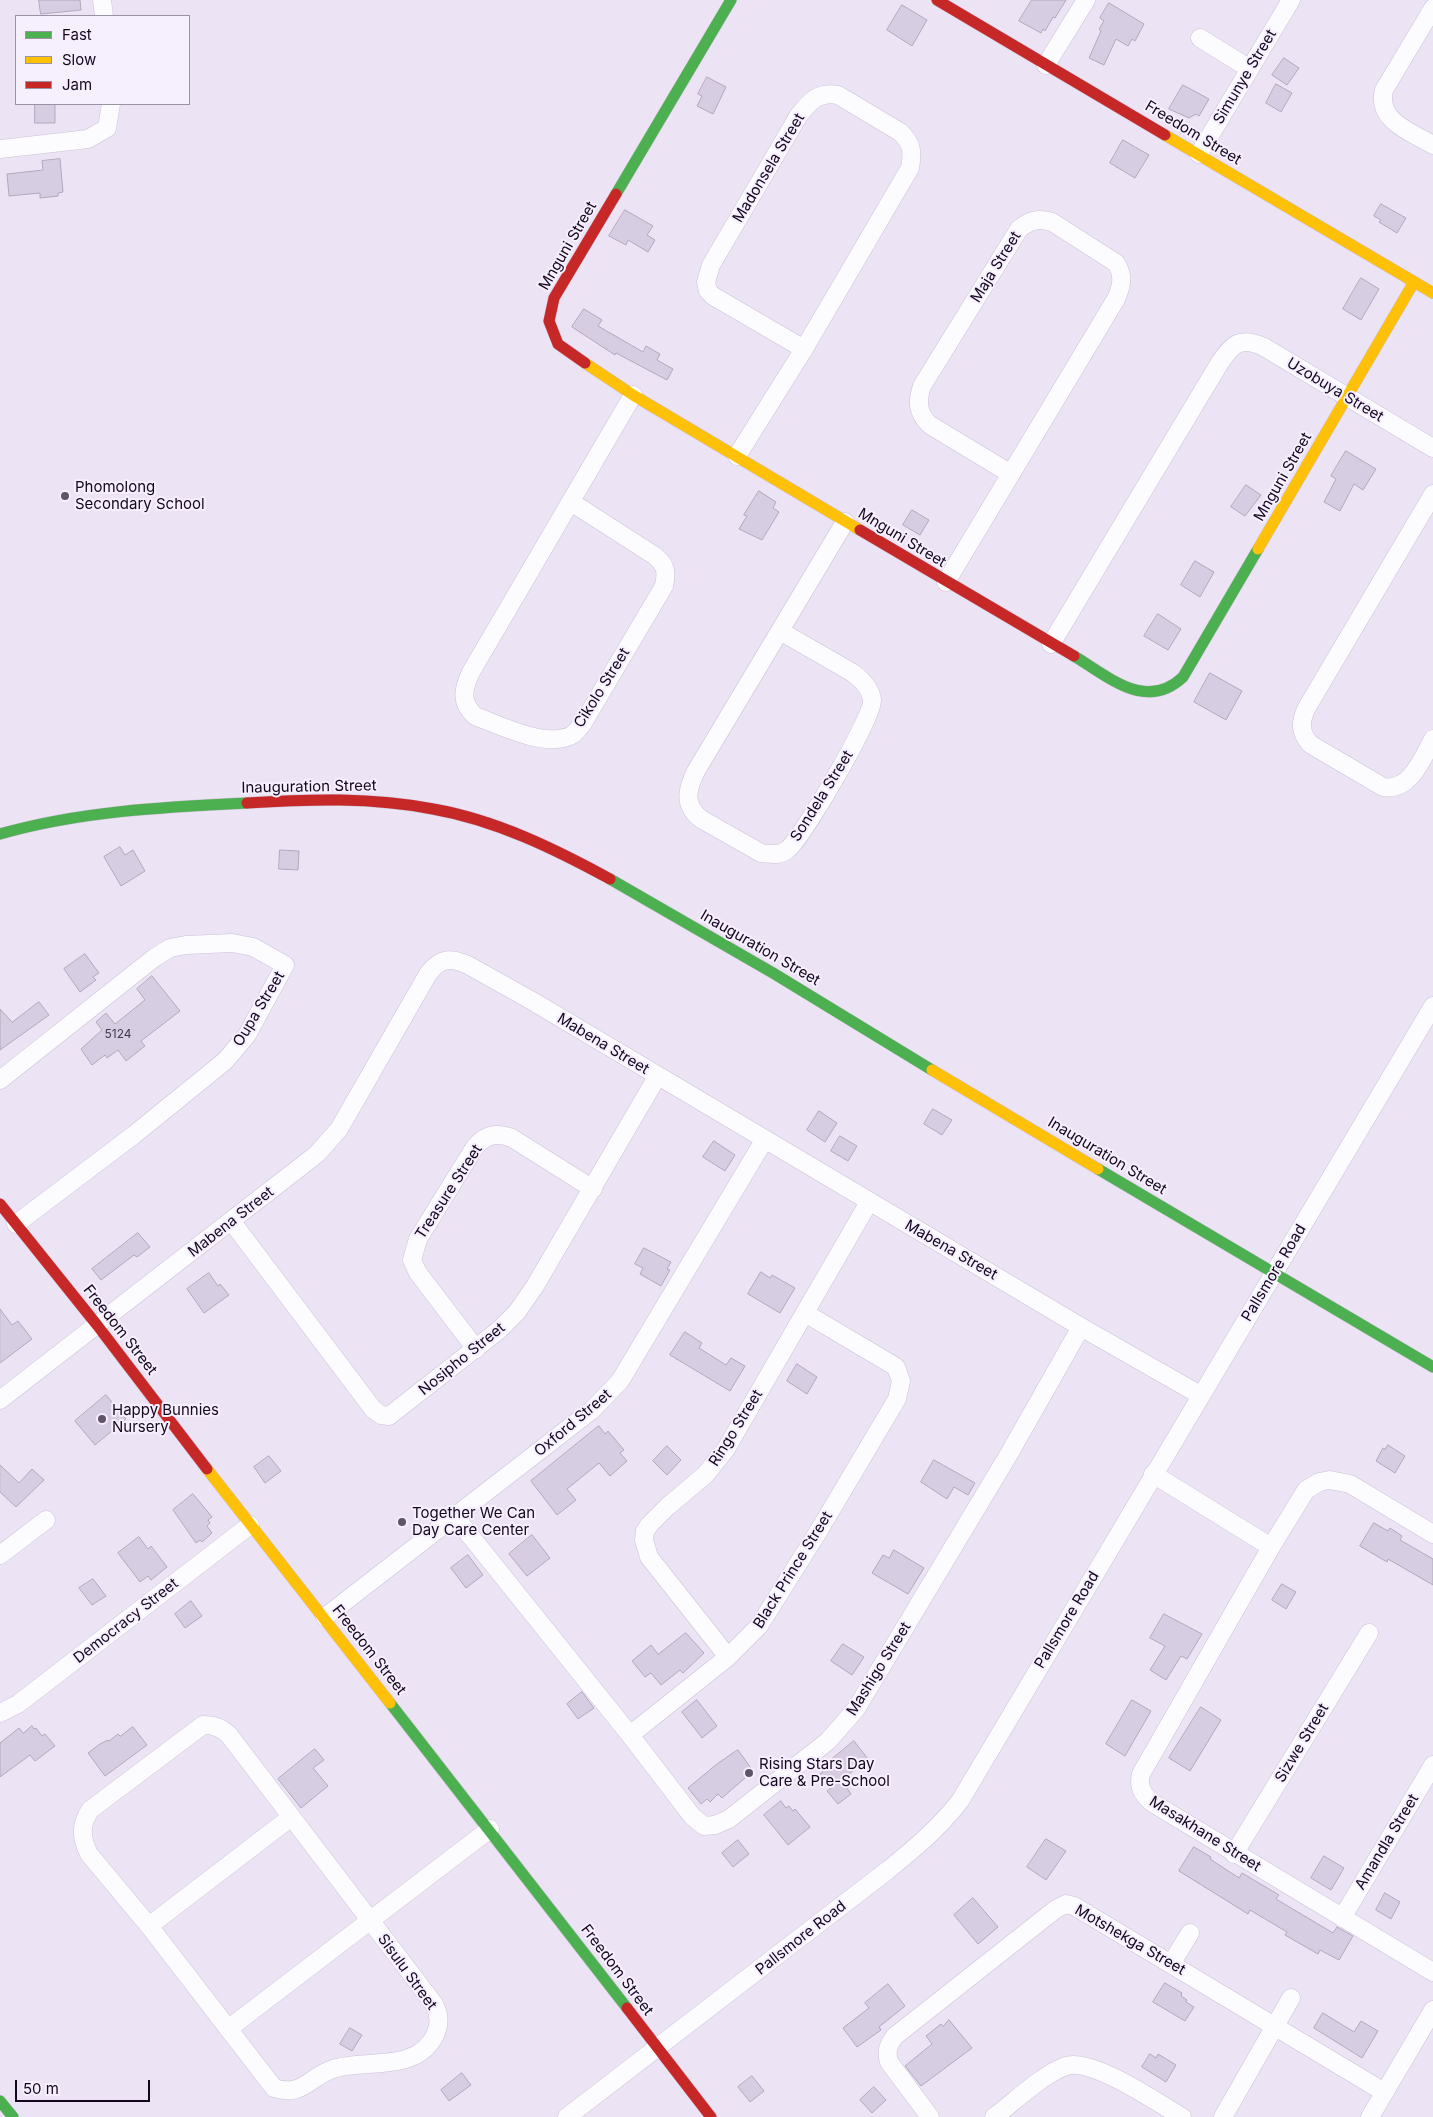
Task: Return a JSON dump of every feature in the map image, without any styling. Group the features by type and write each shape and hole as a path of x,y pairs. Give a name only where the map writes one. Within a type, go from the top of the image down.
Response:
{"street":[{"path":"102,0 104,15"},
{"name":"Mnguni Street","path":"731,0 554,298 549,322 558,344 633,395 1126,688 1157,693 1167,690 1183,677 1414,282"},
{"name":"Freedom Street","path":"937,0 1433,293"},
{"path":"1046,65 1086,0"},
{"name":"Simunye Street","path":"1199,154 1290,0"},
{"path":"1433,8 1384,90 1382,99 1383,107 1393,121 1433,145"},
{"path":"1200,38 1250,69"},
{"name":"Madonsela Street","path":"737,456 804,349 910,168 912,148 900,132 838,95 831,94 823,94 814,99 799,115 711,265 706,282 708,291 722,302 804,349"},
{"path":"0,149 82,140 107,128 111,105"},
{"name":"Maja Street","path":"946,582 1011,474 1116,299 1122,281 1121,270 1109,257 1052,222 1043,220 1027,222 1018,228 922,386 918,403 924,419 930,425 1011,474"},
{"name":"Uzobuya Street","path":"1051,644 1219,364 1235,345 1248,342 1264,347 1433,448"},
{"name":"Cikolo Street","path":"571,502 655,556 666,568 666,576 664,586 583,723 572,735 557,738 530,736 475,716 469,710 464,699 464,686 470,672 633,395"},
{"path":"1433,494 1306,709 1301,727 1304,737 1310,744 1383,787 1392,788 1399,786 1410,776 1433,740"},
{"name":"Sondela Street","path":"780,631 853,673 862,680 870,691 873,701 865,723 797,840 781,854 772,854 761,853 701,819 689,807 687,798 690,783 696,771 845,522"},
{"name":"Inauguration Street","path":"0,834 67,816 124,809 349,799 413,805 494,825 542,844 622,886 816,999 1433,1367"},
{"name":"Oupa Street","path":"0,1080 154,958 170,948 186,944 232,943 253,947 285,966 246,1035 225,1061 135,1134 16,1224"},
{"name":"Mabena Street","path":"97,1325 232,1222 332,1140 428,974 435,965 443,960 458,960 765,1139 1081,1327 1200,1395"},
{"name":"Pallsmore Road","path":"566,2117 888,1870 934,1833 946,1819 960,1801 1433,1006"},
{"name":"Nosipho Street","path":"232,1222 364,1398 380,1415 389,1416 499,1330 524,1303 593,1189 657,1077"},
{"name":"Treasure Street","path":"476,1348 418,1273 412,1260 418,1239 472,1150 484,1138 491,1135 504,1135 512,1138 593,1189"},
{"name":"Oxford Street","path":"325,1618 456,1518 592,1410 614,1388 765,1139"},
{"name":"Ringo Street","path":"728,1657 649,1557 644,1540 645,1531 654,1518 705,1476 714,1465 806,1312 869,1202"},
{"name":"Freedom Street","path":"0,1204 97,1325 250,1525 325,1618 711,2117"},
{"name":"Black Prince Street","path":"630,1735 728,1657 762,1622 897,1400 901,1382 896,1367 806,1312"},
{"path":"0,1400 97,1325"},
{"name":"Mashigo Street","path":"456,1518 630,1735 692,1816 704,1826 715,1825 729,1819 828,1741 847,1721 862,1701 1004,1462 1081,1327"},
{"path":"1154,1474 1271,1547"},
{"name":"Masakhane Street","path":"1433,1534 1350,1484 1330,1480 1319,1482 1306,1490 1271,1547 1141,1774 1139,1784 1144,1795 1151,1802 1234,1854 1433,1972"},
{"path":"0,1555 46,1520"},
{"name":"Democracy Street","path":"0,1713 18,1704 250,1525"},
{"name":"Sizwe Street","path":"1234,1854 1369,1633"},
{"name":"Sisulu Street","path":"203,1725 213,1725 229,1735 290,1818 438,2011 437,2030 433,2038 420,2052 398,2062 347,2065 332,2069 290,2092 274,2088 149,1926 90,1854 84,1843 81,1828 90,1810 193,1730 203,1725"},
{"name":"Amandla Street","path":"1342,1918 1433,1765"},
{"path":"149,1926 290,1818"},
{"path":"228,2029 490,1830"},
{"name":"Motshekga Street","path":"930,2117 889,2062 887,2052 890,2043 896,2036 1056,1909 1066,1904 1074,1906 1384,2092"},
{"path":"1171,1964 1190,1933"},
{"path":"1223,2117 1291,1998"},
{"path":"1370,2117 1433,2010"},
{"path":"994,2117 1054,2071 1067,2065 1080,2064 1106,2073 1182,2117"},
{"path":"0,2101 13,2117"}],"building":[{"path":"39,0 80,0 81,10 41,14"},
{"path":"1032,0 1066,0 1055,18 1053,17 1045,31 1043,29 1041,33 1019,21"},
{"path":"1109,3 1144,24 1135,41 1132,39 1128,46 1116,39 1104,65 1089,58 1101,31 1099,29 1104,21 1100,18"},
{"path":"902,5 927,20 912,46 887,30"},
{"path":"1284,58 1299,68 1287,85 1272,75"},
{"path":"707,77 726,87 713,114 697,106 702,96 698,94"},
{"path":"1276,84 1292,93 1281,112 1266,103"},
{"path":"1183,85 1209,99 1199,116 1196,114 1189,118 1169,109"},
{"path":"35,105 55,105 55,123 35,123"},
{"path":"1123,140 1149,155 1135,178 1110,163"},
{"path":"60,159 63,192 58,193 58,196 40,198 40,193 9,196 7,174 43,170 42,161"},
{"path":"1381,204 1406,218 1397,233 1379,222 1381,220 1374,216"},
{"path":"625,210 653,226 647,235 655,240 648,252 628,240 626,245 609,236"},
{"path":"1361,278 1379,289 1361,320 1343,309"},
{"path":"584,309 602,320 598,326 643,352 646,346 660,354 657,360 673,369 667,380 616,353 615,355 572,327"},
{"path":"1346,451 1376,469 1363,490 1354,484 1340,511 1324,502 1336,479 1331,476"},
{"path":"1246,485 1261,495 1245,516 1231,507"},
{"path":"759,491 776,502 773,508 779,512 762,540 739,529 747,516 744,515"},
{"path":"912,510 929,520 920,535 903,525"},
{"path":"1195,561 1214,572 1200,597 1181,585"},
{"path":"1158,614 1181,629 1168,650 1144,636"},
{"path":"1210,673 1242,691 1226,720 1194,702"},
{"path":"120,847 125,855 133,850 145,871 121,886 104,857"},
{"path":"280,850 299,851 298,870 279,869"},
{"path":"85,954 99,973 93,977 96,980 80,992 64,969"},
{"path":"152,976 180,1011 141,1041 145,1046 126,1061 118,1050 107,1058 105,1055 92,1065 81,1049 102,1030 96,1022 106,1013 115,1024 145,1000 137,989"},
{"path":"39,1002 49,1015 0,1050 0,1009 12,1022"},
{"path":"933,1109 952,1120 942,1135 924,1124"},
{"path":"819,1111 837,1123 825,1142 807,1130"},
{"path":"840,1136 857,1146 848,1161 831,1151"},
{"path":"714,1141 735,1155 725,1171 703,1157"},
{"path":"138,1233 150,1247 137,1257 134,1255 101,1280 92,1269"},
{"path":"644,1248 671,1262 667,1269 670,1270 661,1286 640,1274 643,1268 635,1264"},
{"path":"761,1272 770,1278 772,1275 795,1288 780,1313 748,1294"},
{"path":"209,1273 218,1286 220,1284 229,1295 204,1313 187,1289"},
{"path":"0,1309 12,1325 18,1321 32,1339 0,1363"},
{"path":"685,1332 702,1343 699,1348 726,1365 731,1358 745,1366 730,1391 670,1355"},
{"path":"797,1364 817,1377 807,1394 787,1381"},
{"name":"Happy Bunnies Nursery","path":"106,1395 126,1419 95,1445 75,1421"},
{"path":"599,1426 605,1434 608,1431 624,1450 620,1453 627,1461 610,1476 599,1463 567,1489 576,1500 557,1515 531,1481"},
{"path":"1388,1445 1405,1456 1395,1473 1376,1461 1383,1448 1385,1449"},
{"path":"667,1446 681,1460 667,1475 653,1461"},
{"path":"269,1456 281,1471 265,1483 254,1467"},
{"path":"934,1460 975,1483 968,1495 954,1487 947,1499 921,1482"},
{"path":"0,1465 19,1483 32,1469 44,1480 16,1507 0,1492"},
{"path":"193,1494 212,1517 208,1520 210,1523 207,1526 212,1533 202,1542 200,1540 196,1543 173,1510"},
{"path":"1374,1523 1388,1531 1390,1528 1402,1536 1400,1540 1433,1559 1433,1585 1388,1559 1387,1562 1360,1546"},
{"path":"532,1535 550,1558 527,1576 509,1554"},
{"path":"139,1537 148,1549 151,1546 167,1567 151,1580 148,1576 140,1582 118,1553"},
{"path":"894,1550 924,1568 908,1594 872,1573 883,1555 889,1558"},
{"path":"468,1555 483,1575 466,1588 451,1568"},
{"path":"93,1579 106,1596 92,1605 79,1588"},
{"path":"1282,1584 1296,1592 1286,1609 1272,1600"},
{"path":"191,1601 202,1616 185,1628 175,1614"},
{"path":"1164,1614 1202,1634 1187,1659 1181,1656 1166,1680 1150,1670 1165,1646 1150,1638"},
{"path":"686,1633 704,1653 683,1673 680,1670 661,1685 651,1673 645,1677 632,1661 651,1645 658,1654"},
{"path":"843,1644 864,1657 852,1675 831,1661"},
{"path":"582,1692 594,1708 578,1719 567,1704"},
{"path":"697,1700 717,1726 702,1738 682,1712"},
{"path":"1132,1700 1151,1711 1125,1756 1106,1744"},
{"path":"1201,1707 1221,1720 1190,1771 1169,1758"},
{"path":"32,1726 42,1736 45,1734 55,1746 35,1761 30,1755 0,1777 0,1743 19,1728 23,1733"},
{"path":"133,1727 147,1745 105,1776 88,1753 100,1744 109,1741 118,1734 120,1736"},
{"path":"854,1741 868,1759 849,1774 852,1777 849,1780 852,1784 847,1788 851,1794 838,1804 827,1791 831,1788 820,1774 823,1772 820,1769"},
{"path":"315,1749 324,1760 313,1768 328,1786 301,1808 278,1779"},
{"path":"738,1750 753,1771 722,1798 718,1794 710,1802 707,1799 701,1804 688,1788 717,1764"},
{"path":"781,1801 786,1808 789,1806 793,1811 795,1809 810,1827 788,1845 764,1815"},
{"path":"1046,1839 1066,1851 1046,1880 1027,1867"},
{"path":"738,1840 749,1854 733,1867 722,1853"},
{"path":"1194,1847 1239,1878 1242,1873 1279,1895 1276,1899 1333,1933 1337,1927 1353,1936 1339,1960 1320,1950 1318,1954 1285,1935 1287,1932 1250,1910 1248,1914 1179,1871"},
{"path":"1324,1856 1344,1868 1331,1890 1311,1878"},
{"path":"1385,1893 1400,1902 1391,1919 1376,1910"},
{"path":"973,1898 998,1927 978,1944 954,1915"},
{"path":"1165,1983 1182,1993 1181,1996 1187,2000 1186,2002 1194,2007 1185,2021 1153,2002"},
{"path":"888,1984 905,2006 879,2027 881,2030 857,2047 843,2028 869,2008 865,2003"},
{"path":"1323,2013 1354,2032 1361,2021 1378,2031 1362,2058 1314,2028"},
{"path":"949,2020 972,2048 921,2086 905,2066 932,2044 926,2036"},
{"path":"350,2028 362,2035 352,2051 340,2044"},
{"path":"1150,2054 1156,2058 1158,2054 1176,2065 1166,2082 1142,2067"},
{"path":"462,2073 471,2085 449,2101 441,2090"},
{"path":"752,2076 764,2091 750,2102 738,2087"},
{"path":"874,2087 886,2100 872,2113 860,2100"}],"traffic: fast":[{"path":"616,194 731,0"},
{"path":"1074,656 1128,688 1141,691 1155,691 1169,687 1183,677 1258,549"},
{"path":"0,834 61,820 123,811 247,803"},
{"path":"610,879 773,973 932,1070"},
{"path":"1098,1169 1433,1367"},
{"path":"390,1703 627,2008"},
{"path":"0,2101 13,2117"}],"traffic: slow":[{"path":"1165,135 1433,293"},
{"path":"1258,549 1414,282"},
{"path":"585,363 633,395 860,530"},
{"path":"932,1070 1098,1169"},
{"path":"207,1469 390,1703"}],"traffic: jam":[{"path":"937,0 1165,135"},
{"path":"585,363 558,344 549,321 554,298 616,194"},
{"path":"860,530 1074,656"},
{"path":"247,803 340,800 387,802 433,809 480,820 502,828 568,857 610,879"},
{"path":"0,1204 97,1325 207,1469"},
{"path":"627,2008 711,2117"}],"place":[{"name":"Phomolong Secondary School","path":"65,496"},
{"name":"Happy Bunnies Nursery","path":"102,1419"},
{"name":"Together We Can Day Care Center","path":"402,1522"},
{"name":"Rising Stars Day Care & Pre-School","path":"749,1773"}]}
